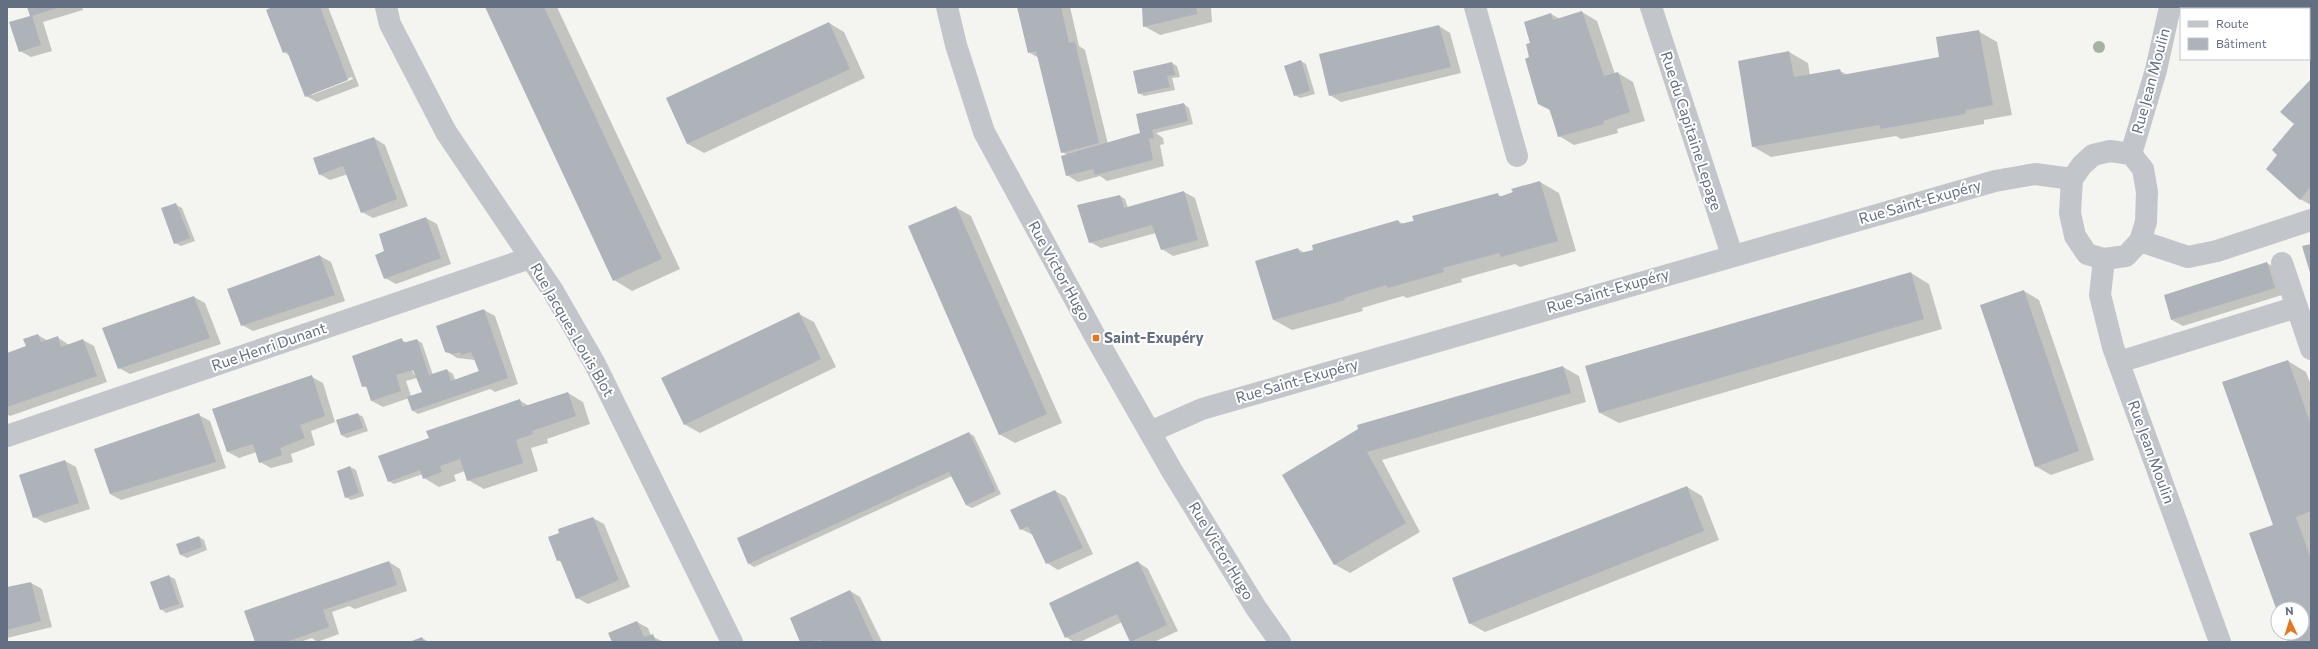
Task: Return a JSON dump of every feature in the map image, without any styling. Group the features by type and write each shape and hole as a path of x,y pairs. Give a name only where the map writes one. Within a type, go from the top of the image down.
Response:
{"street":[{"name":"Rue Jacques Louis Blot","path":"386,7 390,24 446,132 553,291 595,364 732,642"},
{"name":"Rue Victor Hugo","path":"947,7 956,46 984,132 1150,432 1256,608 1280,642"},
{"path":"1475,7 1517,156"},
{"name":"Rue du Capitaine Lepage","path":"1651,7 1732,255"},
{"name":"Rue Jean Moulin","path":"2131,154 2156,70 2170,7"},
{"path":"2110,151 2131,154 2143,170 2147,192 2146,222 2140,241 2126,256 2104,259 2087,254 2075,236 2070,213 2072,179 2082,165 2094,155 2110,151"},
{"name":"Rue Saint-Exupéry","path":"1150,432 1202,409 1732,255 1995,181 2035,174 2072,179"},
{"path":"2140,241 2188,257 2217,251 2311,220"},
{"name":"Rue Henri Dunant","path":"7,436 530,258"},
{"name":"Rue Jean Moulin","path":"2104,259 2100,295 2119,362 2220,642"},
{"path":"2282,263 2311,348"},
{"path":"2119,362 2297,307"}],"building":[{"path":"27,7 60,7 32,16 41,45 19,52 9,22 30,16"},
{"path":"272,7 320,7 348,80 305,97 287,51 283,53 266,10"},
{"path":"485,7 544,7 662,259 613,281"},
{"path":"1017,7 1061,7 1069,43 1075,42 1099,143 1061,153 1036,51 1028,53"},
{"path":"1142,7 1196,7 1197,14 1143,27"},
{"path":"2311,7 2311,40 2310,8 2270,8"},
{"path":"1582,11 1604,76 1618,72 1630,112 1603,121 1604,124 1558,137 1550,110 1538,104 1525,59 1529,57 1526,44 1530,43 1524,22 1551,13 1553,20"},
{"path":"829,22 850,69 687,144 666,98"},
{"path":"1439,25 1451,67 1329,96 1319,54"},
{"path":"1979,30 1993,105 1966,110 1965,114 1881,129 1879,125 1752,147 1738,61 1789,51 1794,77 1840,69 1842,75 1939,57 1936,37"},
{"path":"1301,60 1310,91 1294,96 1284,66"},
{"path":"1172,62 1175,75 1167,76 1170,87 1138,94 1133,71"},
{"path":"2311,79 2311,186 2300,200 2266,169 2277,155 2272,150 2294,124 2280,112"},
{"path":"1184,103 1188,121 1152,130 1154,138 1149,139 1153,160 1095,175 1093,169 1066,176 1061,156 1140,133 1136,114"},
{"path":"374,137 397,199 361,213 343,166 319,175 313,158"},
{"path":"1540,181 1558,241 1501,257 1499,253 1443,268 1444,272 1388,288 1386,285 1344,298 1345,300 1273,320 1255,261 1298,248 1300,253 1313,250 1312,245 1398,220 1400,224 1414,221 1412,216 1498,193 1499,197 1513,192 1511,189"},
{"path":"1184,191 1198,240 1161,250 1152,225 1089,243 1077,205 1120,195 1124,208"},
{"path":"176,203 190,238 174,244 161,208"},
{"path":"956,206 1047,414 999,435 908,226"},
{"path":"426,217 441,258 384,279 375,255 384,251 379,234"},
{"path":"2311,244 2311,276 2302,246"},
{"path":"320,255 335,295 241,326 227,289"},
{"path":"2267,262 2275,288 2171,320 2164,295"},
{"path":"1911,272 1924,319 1599,413 1585,366"},
{"path":"2024,290 2079,451 2035,467 1980,305"},
{"path":"194,296 210,338 118,369 102,328"},
{"path":"484,309 508,378 412,411 407,397 422,392 413,370 396,375 401,391 371,401 366,386 362,387 352,356 402,338 403,343 417,339 429,375 447,369 451,381 479,371 471,352 461,355 460,352 453,354 445,352 436,326"},
{"path":"799,312 821,359 684,425 661,378"},
{"path":"38,334 41,342 58,336 61,347 83,339 97,376 7,407 7,353 26,346 23,339"},
{"path":"2288,360 2311,425 2311,511 2296,517 2311,559 2311,642 2288,642 2310,641 2310,601 2273,601 2249,533 2273,525 2222,382"},
{"path":"1563,366 1571,393 1367,452 1406,523 1334,565 1282,475 1358,429 1357,425"},
{"path":"312,375 325,416 300,425 305,438 280,448 282,455 259,463 253,444 227,452 212,409"},
{"path":"568,392 576,416 532,431 533,434 516,440 523,463 467,481 460,459 440,466 442,472 423,479 420,470 388,482 378,456 429,438 426,431 520,399 522,407"},
{"path":"199,413 216,462 110,494 94,449"},
{"path":"358,413 363,428 341,435 336,420"},
{"path":"969,432 996,491 966,505 949,472 748,564 737,538"},
{"path":"65,460 79,503 33,518 19,475"},
{"path":"350,466 359,493 345,498 337,471"},
{"path":"1687,486 1704,531 1469,624 1452,578"},
{"path":"1055,490 1083,548 1046,564 1028,526 1020,530 1010,510"},
{"path":"593,517 619,580 576,599 560,560 557,561 548,537 559,533 558,529"},
{"path":"199,536 202,547 180,555 176,544"},
{"path":"389,561 397,585 323,610 329,627 286,642 255,642 244,611"},
{"path":"1138,561 1167,625 1130,642 1117,614 1065,638 1049,603"},
{"path":"169,575 179,604 160,610 150,582"},
{"path":"31,582 41,621 7,630 7,587"},
{"path":"850,590 874,642 821,642 821,640 800,642 790,618"},
{"path":"637,621 644,637 653,634 656,642 612,642 608,633"},
{"path":"422,637 424,642 409,642"}],"place":[{"name":"Saint-Exupéry","path":"1096,338"}]}
